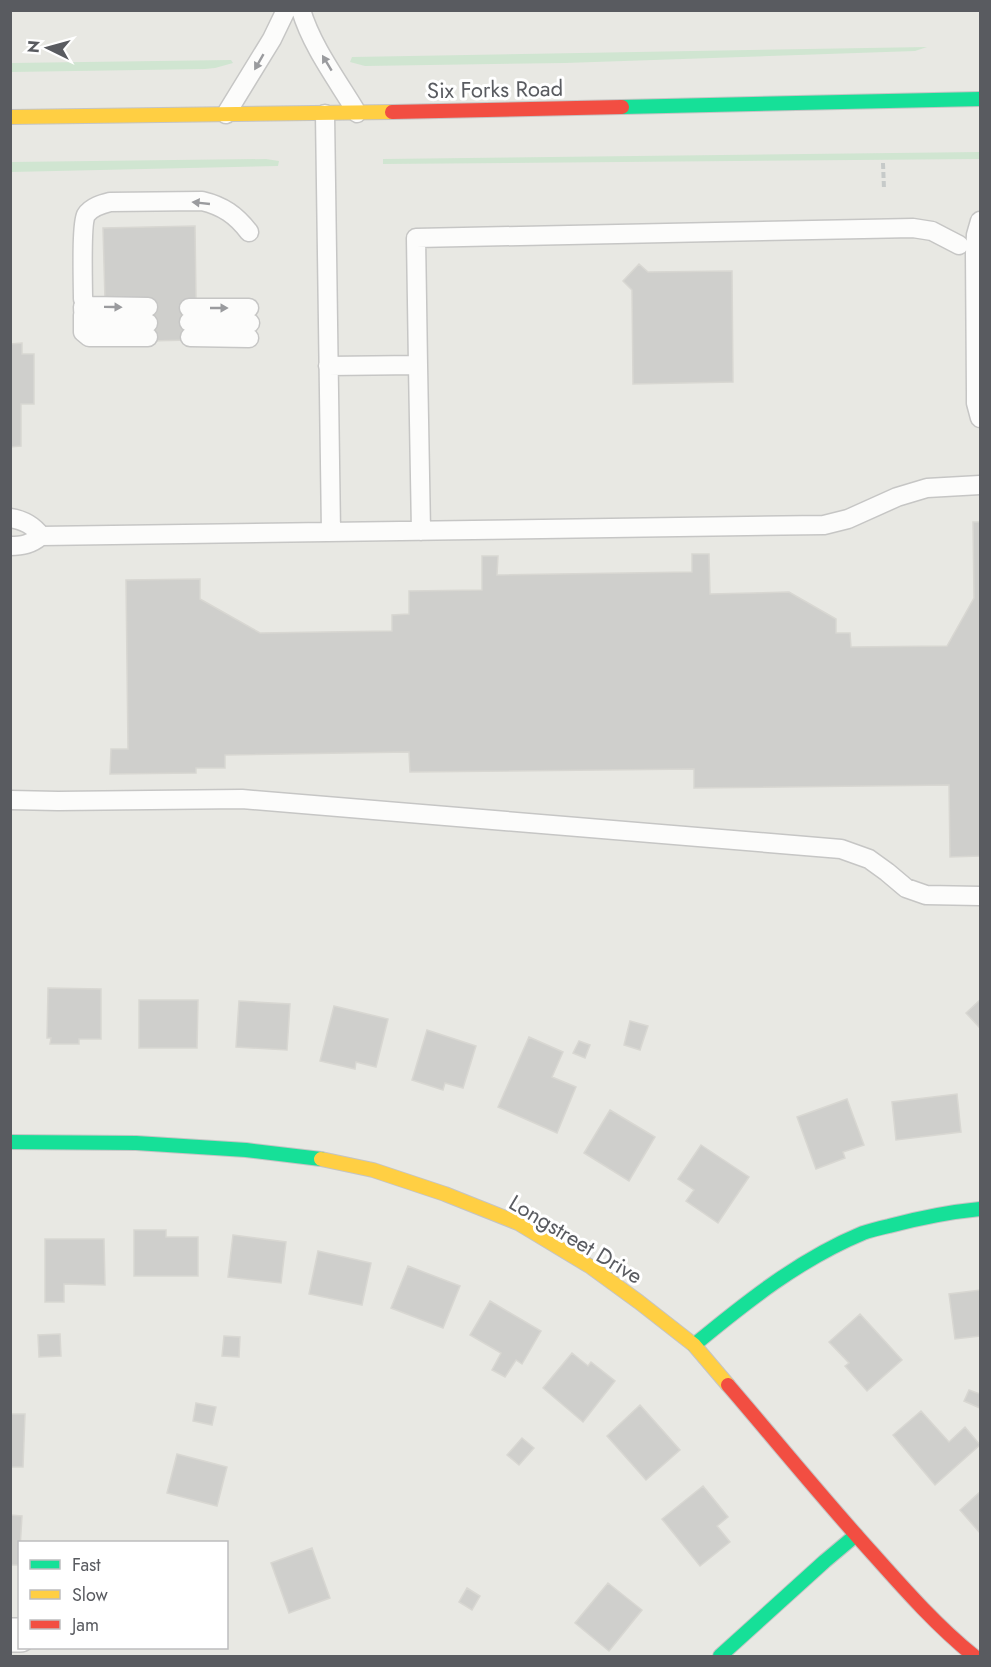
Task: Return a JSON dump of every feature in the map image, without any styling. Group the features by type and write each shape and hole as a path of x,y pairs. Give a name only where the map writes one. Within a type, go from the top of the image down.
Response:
{"street":[{"name":"Six Forks Road","path":"10,117 325,114 981,99"},
{"name":"Longstreet Drive","path":"10,1142 136,1143 246,1150 315,1158 373,1170 445,1194 518,1223 591,1267 694,1345 918,1604 974,1656"},
{"path":"694,1345 782,1277 817,1254 861,1234 903,1222 942,1213 981,1209"},
{"path":"720,1656 856,1535"}],"lane":[{"path":"226,114 272,39 286,10"},
{"path":"302,10 316,44 357,113"},
{"path":"325,114 331,532"},
{"path":"83,307 86,304 148,322 86,336 83,332 83,307 84,221 87,214 100,205 110,202 202,201 229,211 249,232"},
{"path":"981,221 976,235 978,393 976,403 981,418"},
{"path":"420,531 416,238 913,228 932,231 959,245"},
{"path":"249,323 189,322 249,323"},
{"path":"328,366 418,365"},
{"path":"10,546 33,543 41,536 824,525 849,519 897,497 927,488 981,485"},
{"path":"10,518 30,524 41,536"},
{"path":"10,800 242,799 841,849 869,859 906,888 926,896 981,896"}],"path":[{"path":"883,163 885,189"}],"green space":[{"path":"927,47 915,51 565,63 365,66 350,62 352,57"},
{"path":"231,60 233,63 205,69 11,72 11,63"},
{"path":"980,152 980,159 383,164 383,159"},
{"path":"266,159 279,161 278,166 11,172 11,162"}],"building":[{"path":"195,226 196,300 190,340 148,341 105,301 103,228"},
{"path":"639,264 648,272 732,271 733,382 633,384 632,290 623,281"},
{"path":"22,343 22,354 34,354 34,404 21,404 21,446 10,447 10,344"},
{"path":"973,522 980,522 980,856 950,857 949,785 694,788 694,769 410,772 409,752 225,755 225,768 196,768 196,773 110,774 111,749 128,749 126,580 200,579 200,599 260,633 392,631 392,615 409,614 409,591 482,590 482,556 498,556 497,575 692,572 692,554 709,554 710,594 789,592 836,619 836,633 850,633 851,647 947,646 974,598"},
{"path":"48,988 101,989 101,1039 79,1039 79,1044 50,1044 51,1038 47,1038"},
{"path":"139,1000 198,1000 197,1048 139,1048"},
{"path":"980,1000 980,1028 966,1013"},
{"path":"239,1001 290,1004 287,1050 236,1047"},
{"path":"334,1006 388,1019 376,1067 356,1062 355,1069 320,1061"},
{"path":"630,1021 648,1026 640,1050 624,1045"},
{"path":"427,1030 476,1046 463,1088 445,1083 443,1090 412,1080"},
{"path":"529,1037 563,1052 552,1077 576,1087 557,1133 498,1107"},
{"path":"579,1041 590,1045 585,1058 573,1053"},
{"path":"957,1094 961,1132 896,1140 892,1102"},
{"path":"847,1099 864,1145 843,1152 845,1158 816,1169 797,1117"},
{"path":"610,1110 655,1137 629,1181 584,1153"},
{"path":"701,1145 749,1177 718,1223 686,1201 694,1190 678,1179"},
{"path":"134,1230 166,1230 166,1237 198,1237 198,1276 134,1276"},
{"path":"233,1235 286,1242 281,1283 228,1277"},
{"path":"45,1239 104,1239 105,1285 64,1284 64,1302 45,1302"},
{"path":"318,1251 371,1263 362,1305 309,1294"},
{"path":"408,1266 460,1286 443,1328 391,1308"},
{"path":"980,1290 980,1336 955,1339 949,1294"},
{"path":"490,1301 541,1331 522,1364 516,1360 505,1377 492,1370 501,1353 470,1335"},
{"path":"860,1314 902,1360 867,1391 845,1366 849,1363 829,1342"},
{"path":"60,1334 61,1356 39,1357 38,1335"},
{"path":"224,1336 240,1337 239,1357 222,1356"},
{"path":"572,1353 588,1366 591,1362 615,1381 583,1422 543,1388"},
{"path":"969,1390 980,1394 980,1408 964,1401"},
{"path":"196,1403 216,1407 212,1425 193,1421"},
{"path":"640,1405 680,1450 646,1480 607,1436"},
{"path":"921,1411 949,1442 965,1427 980,1445 935,1485 893,1435"},
{"path":"10,1414 25,1414 23,1467 10,1467"},
{"path":"522,1438 534,1448 519,1465 507,1455"},
{"path":"177,1454 227,1467 217,1506 167,1493"},
{"path":"703,1486 728,1517 717,1526 730,1542 700,1566 662,1519"},
{"path":"980,1492 980,1533 960,1510"},
{"path":"10,1515 22,1516 20,1541 18,1541 18,1565 10,1565"},
{"path":"312,1548 330,1598 289,1613 271,1563"},
{"path":"608,1583 642,1610 609,1651 575,1623"},
{"path":"467,1588 480,1596 472,1610 459,1602"}],"traffic: fast":[{"path":"622,107 980,99"},
{"path":"10,1142 136,1143 246,1150 321,1159"},
{"path":"694,1345 774,1283 817,1255 863,1233 934,1216 980,1209"},
{"path":"720,1656 856,1535"}],"traffic: slow":[{"path":"10,117 392,112"},
{"path":"321,1159 373,1170 445,1194 518,1223 591,1267 639,1302 694,1345 728,1385"}],"traffic: jam":[{"path":"392,112 622,107"},
{"path":"728,1385 898,1582 960,1645 974,1656"}]}
